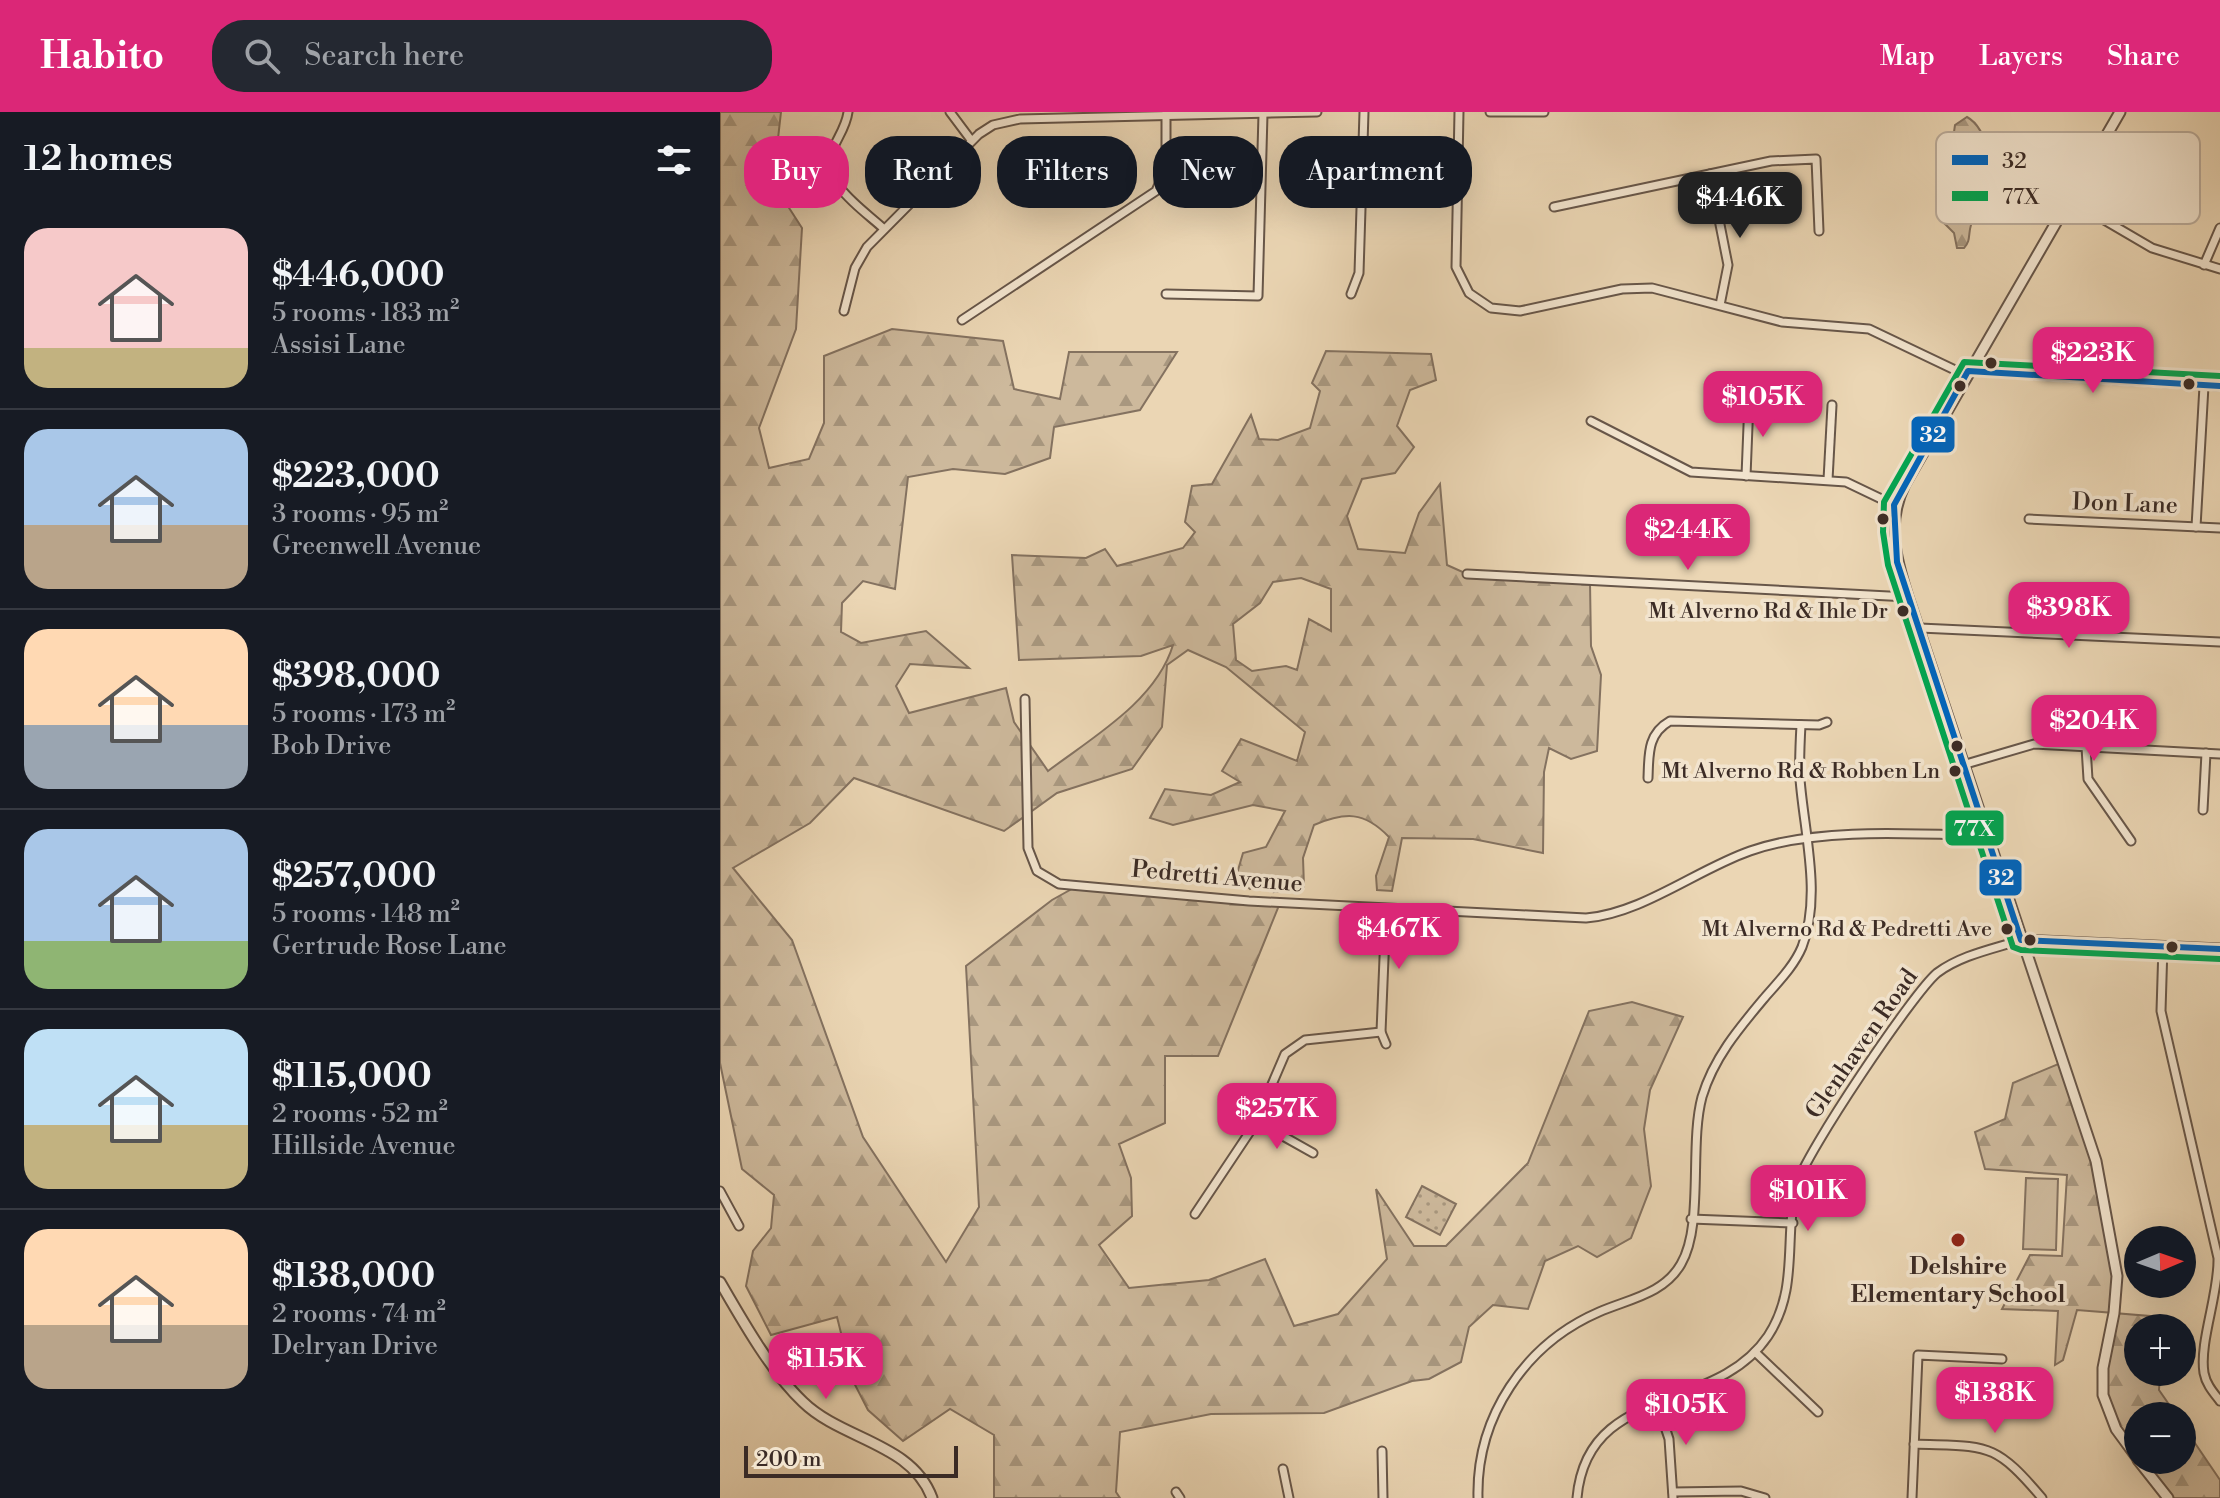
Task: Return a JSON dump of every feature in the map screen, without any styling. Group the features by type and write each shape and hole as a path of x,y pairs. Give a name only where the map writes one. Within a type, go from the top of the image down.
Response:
{"street":[{"path":"848,112 844,131 832,151 831,172 837,184 884,229"},
{"path":"950,112 968,136"},
{"path":"978,136 1004,122 1073,115 1317,112"},
{"path":"1351,294 1359,273 1364,112"},
{"path":"1459,112 1455,257 1463,285 1477,300 1500,311 1520,311 1637,287 1663,290 1782,322 1869,329 1945,367 1968,371 2220,386"},
{"path":"1490,112 1544,112"},
{"path":"2109,132 2120,112"},
{"path":"1166,294 1258,296 1263,114"},
{"path":"962,320 1156,191 1166,167 1166,115"},
{"path":"1554,207 1771,161 1816,159 1819,231"},
{"path":"1710,174 1728,265 1720,305"},
{"path":"844,311 855,268 884,229 905,208"},
{"path":"2056,224 1968,371 1894,505 1893,546 2096,1161 2117,1276 2114,1313 2103,1368 2103,1395 2116,1429 2124,1440"},
{"path":"2111,224 2152,248 2220,269"},
{"path":"2204,265 2220,228"},
{"path":"2196,527 2204,386"},
{"path":"1746,476 1749,401"},
{"path":"1828,480 1832,405"},
{"path":"1591,421 1682,469 1855,484 1894,505"},
{"name":"Don Lane","path":"2029,519 2220,528"},
{"path":"1467,574 1908,597"},
{"path":"1920,628 2220,642"},
{"name":"Pedretti Avenue","path":"1025,699 1028,848 1033,864 1047,880 1059,884 1249,901 1596,917 1619,911 1752,850 1778,843 1888,832 1987,836"},
{"path":"1648,778 1650,742 1658,729 1670,721 1801,725 1827,722"},
{"path":"1478,1498 1486,1439 1497,1408 1516,1377 1538,1352 1566,1329 1668,1281 1685,1258 1691,1219 1695,1134 1708,1081 1734,1034 1789,970 1806,934 1810,883 1800,777 1801,725"},
{"path":"1966,764 2034,744 2220,754"},
{"path":"2086,747 2088,779 2131,841"},
{"path":"2203,810 2206,753"},
{"path":"1386,909 1381,1032 1386,1044"},
{"path":"2021,940 2220,949"},
{"name":"Glenhaven Road","path":"1577,1498 1586,1459 1600,1437 1620,1420 1727,1375 1755,1352 1774,1326 1787,1296 1797,1184 1807,1159 1920,990 1950,965 2021,940"},
{"path":"2163,946 2161,1011 2218,1258 2217,1285 2204,1365 2207,1383 2220,1401"},
{"path":"1195,1214 1256,1121 1285,1054 1305,1040 1381,1032"},
{"path":"1256,1121 1313,1153"},
{"path":"720,1191 739,1226"},
{"path":"1691,1219 1793,1223"},
{"path":"720,1282 781,1377 802,1402 836,1427 908,1462 922,1477 932,1498"},
{"path":"1755,1352 1818,1412"},
{"path":"1912,1498 1918,1355 2002,1359"},
{"path":"1657,1403 1669,1439 1673,1495 1741,1491 1765,1498"},
{"path":"1914,1444 1990,1450 2015,1466 2042,1498"},
{"path":"1382,1451 1383,1498"},
{"path":"1283,1469 1289,1498"},
{"path":"2149,1474 2168,1498"}],"green space":[{"path":"720,112 781,112 778,136 744,136 744,208 789,208 802,228 796,329 759,428 769,468 809,459 824,423 824,356 892,329 1003,341 1014,389 1060,399 1069,352 1177,352 1140,410 1054,427 1050,458 1005,474 953,469 908,477 895,589 863,581 842,603 841,632 861,643 926,631 969,668 910,664 896,686 909,713 1006,688 1014,722 1048,771 1138,701 1165,665 1173,645 1141,656 1019,660 1012,555 1086,558 1105,549 1117,566 1183,548 1195,532 1185,522 1192,486 1212,484 1251,415 1259,439 1278,440 1310,428 1320,391 1312,383 1326,351 1431,354 1436,380 1410,390 1397,426 1414,447 1395,473 1362,479 1347,516 1358,549 1405,553 1419,513 1440,484 1447,565 1467,574 1590,583 1591,646 1601,675 1597,751 1571,759 1549,748 1544,772 1543,853 1473,839 1402,838 1392,891 1377,890 1376,876 1389,837 1371,822 1345,816 1314,825 1303,858 1304,887 1274,892 1276,882 1267,877 1250,889 1236,877 1243,853 1266,847 1285,811 1253,805 1173,825 1150,818 1165,789 1211,795 1240,782 1222,771 1241,739 1297,761 1305,732 1226,667 1188,650 1167,665 1162,727 1132,769 1057,793 1004,831 854,778 810,823 733,868 792,940 863,1137 946,1262 979,1207 966,966 1052,900 1079,885 1280,903 1218,1056 1165,1056 1165,1123 1119,1144 1131,1178 1132,1216 1099,1245 1129,1288 1209,1280 1265,1259 1294,1326 1338,1314 1387,1259 1376,1189 1414,1246 1446,1246 1528,1163 1589,1011 1632,1002 1683,1017 1650,1090 1644,1129 1651,1186 1631,1238 1597,1257 1578,1246 1545,1261 1528,1309 1493,1305 1469,1327 1461,1362 1429,1379 1412,1381 1324,1413 1211,1414 1120,1432 1116,1492 1120,1498 994,1498 994,1435 950,1409 903,1441 868,1410 853,1381 837,1317 771,1335 746,1286 753,1251 771,1228 774,1195 742,1169 720,1063","holes":["1301,578 1331,589 1331,631 1309,619 1297,670 1286,666 1252,671 1236,660 1233,624 1260,603 1273,582"]},
{"path":"1967,117 1981,132 1954,132 1955,125"},
{"path":"1945,224 1972,224 1964,248 1957,248 1954,233"},
{"path":"2063,1062 2085,1124 2114,1251 2114,1313 2077,1310 2063,1360 2055,1365 2058,1311 2002,1309 2030,1255 2062,1256 2067,1175 1985,1169 1975,1132 2005,1119 2013,1083"},
{"path":"2026,1178 2058,1179 2056,1250 2023,1249"},
{"path":"1422,1186 1456,1204 1440,1235 1406,1217"},
{"path":"2114,1313 2126,1314 2124,1386 2159,1386 2167,1402 2124,1402 2124,1438 2108,1405 2105,1390"},
{"path":"2196,1445 2220,1480 2220,1498 2168,1498 2149,1474 2196,1474"}],"transit line":[{"name":"77X","path":"2220,376 1964,362 1884,502 1883,532 1888,565 2013,947 2021,950 2220,959"},
{"name":"32","path":"2220,386 1968,371 1894,505 1897,562 2021,940 2220,949"}],"place":[{"name":"Mt Alverno Rd & Ihle Dr","path":"1903,611"},
{"name":"Mt Alverno Rd & Robben Ln","path":"1955,771"},
{"name":"Mt Alverno Rd & Pedretti Ave","path":"2007,929"},
{"name":"Delshire Elementary School","path":"1958,1240"}]}
